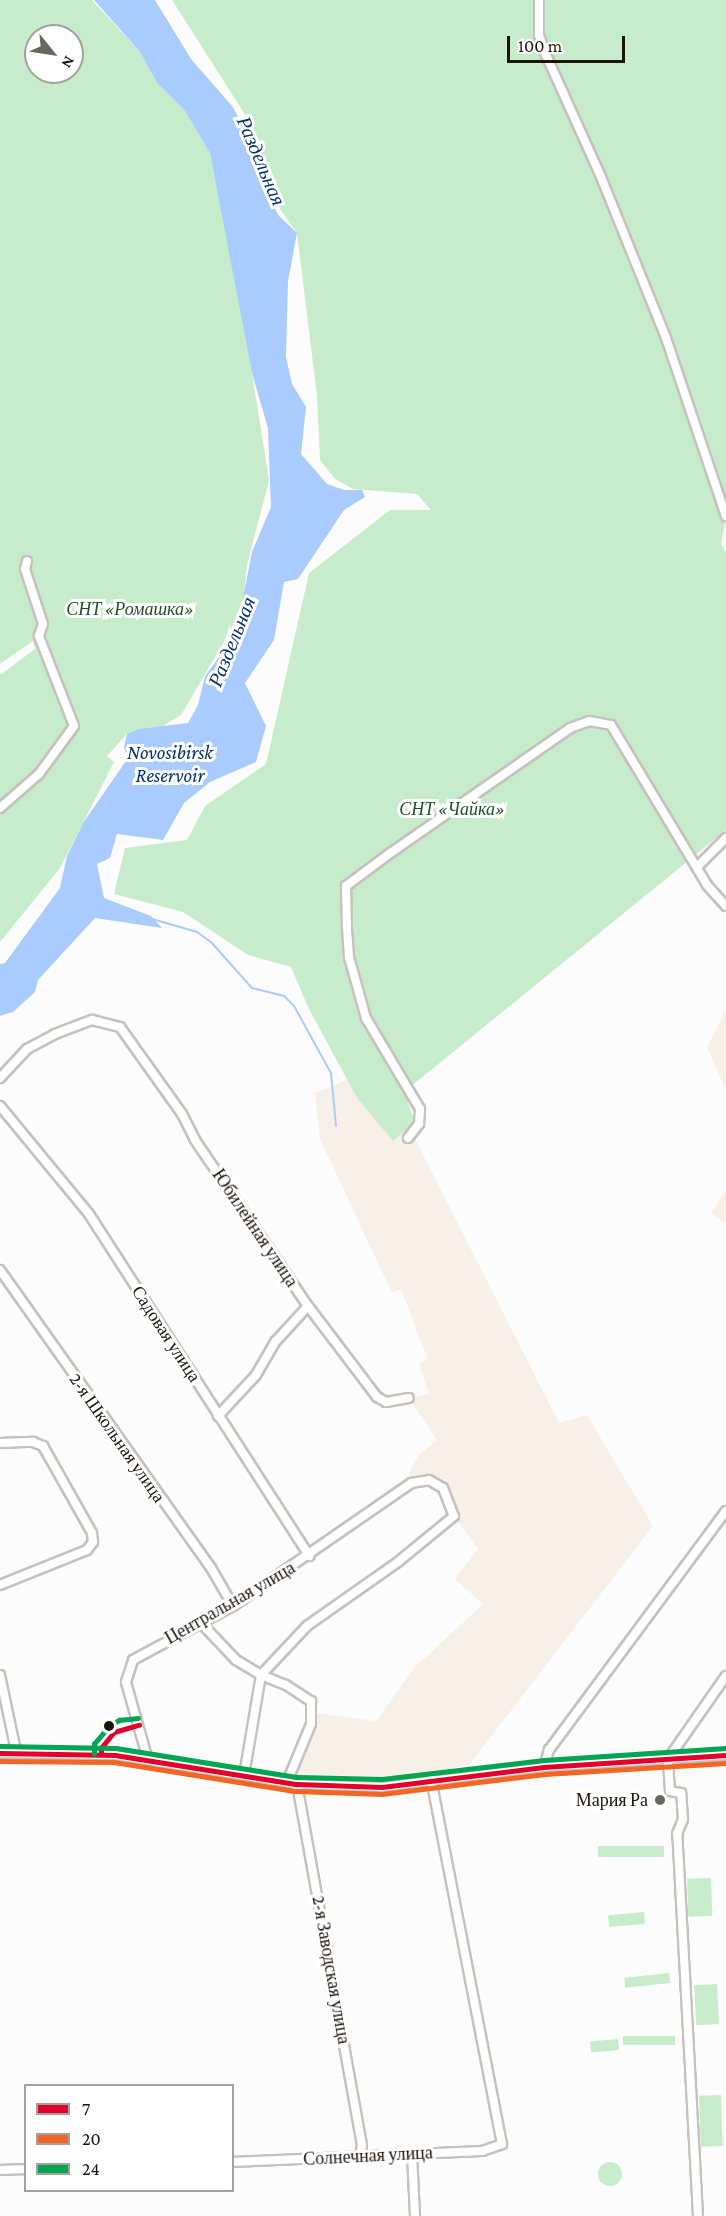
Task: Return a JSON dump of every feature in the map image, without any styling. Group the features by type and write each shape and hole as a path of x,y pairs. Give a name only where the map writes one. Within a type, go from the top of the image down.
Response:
{"street":[{"path":"539,0 539,35 546,55 601,177 666,338 726,516"},
{"path":"0,807 39,774 74,726 39,636 42,624 26,569 27,561"},
{"path":"408,1138 419,1124 420,1109 366,1018 349,957 346,886 570,728 589,721 611,725 697,867 726,906"},
{"path":"697,867 726,838"},
{"name":"Юбилейная улица","path":"0,1078 27,1049 55,1034 92,1020 120,1027 182,1114 195,1140 308,1306 377,1397 386,1402 409,1398"},
{"name":"Садовая улица","path":"0,1106 89,1214 309,1556"},
{"name":"2-я Школьная улица","path":"0,1270 211,1568 233,1606"},
{"path":"218,1416 256,1375 276,1341 308,1306"},
{"path":"0,1443 33,1442 43,1446 92,1533 93,1542 87,1550 0,1585"},
{"name":"Центральная улица","path":"148,1760 126,1682 133,1660 233,1606 309,1556 411,1483 429,1480 442,1488 454,1516 398,1562 307,1626 261,1675"},
{"path":"544,1767 549,1750 726,1511"},
{"path":"201,1623 236,1660 261,1675 286,1685 311,1701 311,1724 287,1782"},
{"path":"0,1675 16,1751"},
{"path":"244,1775 261,1675"},
{"path":"698,2216 677,1834 683,1819 681,1794 670,1791 668,1759 726,1676"},
{"path":"0,1753 16,1751 148,1760 297,1784 382,1787 431,1779 544,1767 726,1755"},
{"name":"Солнечная улица","path":"234,2162 482,2151 502,2144 431,1779"},
{"name":"2-я Заводская улица","path":"297,1784 362,2145 360,2156"},
{"path":"412,2154 415,2216"},
{"path":"0,2170 24,2169"}],"shaded area":[{"path":"726,1010 726,1090 707,1047"},
{"path":"347,1080 357,1098 393,1141 409,1127 559,1423 587,1415 653,1526 470,1764 392,1781 295,1776 308,1712 376,1721 415,1667 483,1604 455,1579 478,1549 454,1516 443,1488 429,1480 411,1483 409,1472 419,1455 437,1440 409,1398 429,1394 419,1364 427,1358 401,1289 392,1293 320,1139 315,1093"},
{"path":"726,1191 726,1224 711,1213"}],"green space":[{"name":"СНТ «Ромашка»","path":"0,0 92,0 140,52 157,83 185,111 210,153 238,286 269,480 247,565 241,624 236,634 232,636 230,625 224,642 181,715 161,727 127,734 107,756 114,762 60,868 0,942 0,675 35,649 33,641 0,664"},
{"name":"СНТ «Чайка»","path":"172,0 726,0 726,518 721,544 726,552 726,830 404,1092 415,1122 393,1141 357,1098 308,1007 291,967 248,955 183,912 114,894 125,848 187,840 205,806 266,764 309,573 390,510 431,510 417,494 353,489 335,479 320,460 317,396 297,233 280,209 251,124"},
{"path":"598,1846 664,1846 664,1857 598,1857"},
{"path":"711,1878 712,1916 688,1917 687,1879"},
{"path":"644,1912 645,1924 609,1927 608,1915"},
{"path":"669,1973 670,1983 625,1988 624,1978"},
{"path":"717,1984 719,2024 696,2025 694,1985"},
{"path":"623,2036 675,2036 675,2045 623,2045"},
{"path":"618,2039 619,2050 591,2052 590,2041"},
{"path":"721,2095 723,2146 701,2147 699,2096"},
{"path":"610,2162 618,2166 622,2174 618,2182 610,2186 602,2182 598,2174 602,2166"}],"water":[{"name":"Novosibirsk Reservoir","path":"94,0 155,0 191,59 232,106 252,141 269,198 279,216 297,233 288,281 286,357 292,384 306,407 301,454 327,484 344,490 362,490 365,497 344,510 298,579 284,582 274,640 245,683 266,726 256,762 210,782 184,803 163,840 117,834 110,858 97,864 104,898 151,916 162,928 95,918 38,980 35,992 13,1012 0,1016 0,964 5,963 60,888 67,856 83,823 128,758 124,747 127,734 139,729 188,723 198,705 205,676 236,634 252,552 271,507 268,428 252,373 210,153 185,111 157,83 140,52"}],"waterway":[{"path":"152,919 197,932 211,942 252,988 284,996 294,1006 331,1073 336,1126"}],"transit line":[{"name":"24","path":"94,1754 94,1744 109,1726 119,1720 138,1718"},
{"name":"7","path":"101,1754 101,1748 114,1732 139,1725"},
{"name":"24","path":"0,1746 116,1748 298,1777 382,1779 544,1760 726,1748"},
{"name":"7","path":"0,1753 115,1755 297,1784 382,1787 544,1767 726,1755"},
{"name":"20","path":"0,1761 114,1762 296,1791 382,1794 545,1774 726,1763"}],"place":[{"name":"Мария Ра","path":"660,1800"}],"water label":[{"name":"Раздельная","path":"261,161"},
{"name":"Раздельная","path":"232,642"}]}
